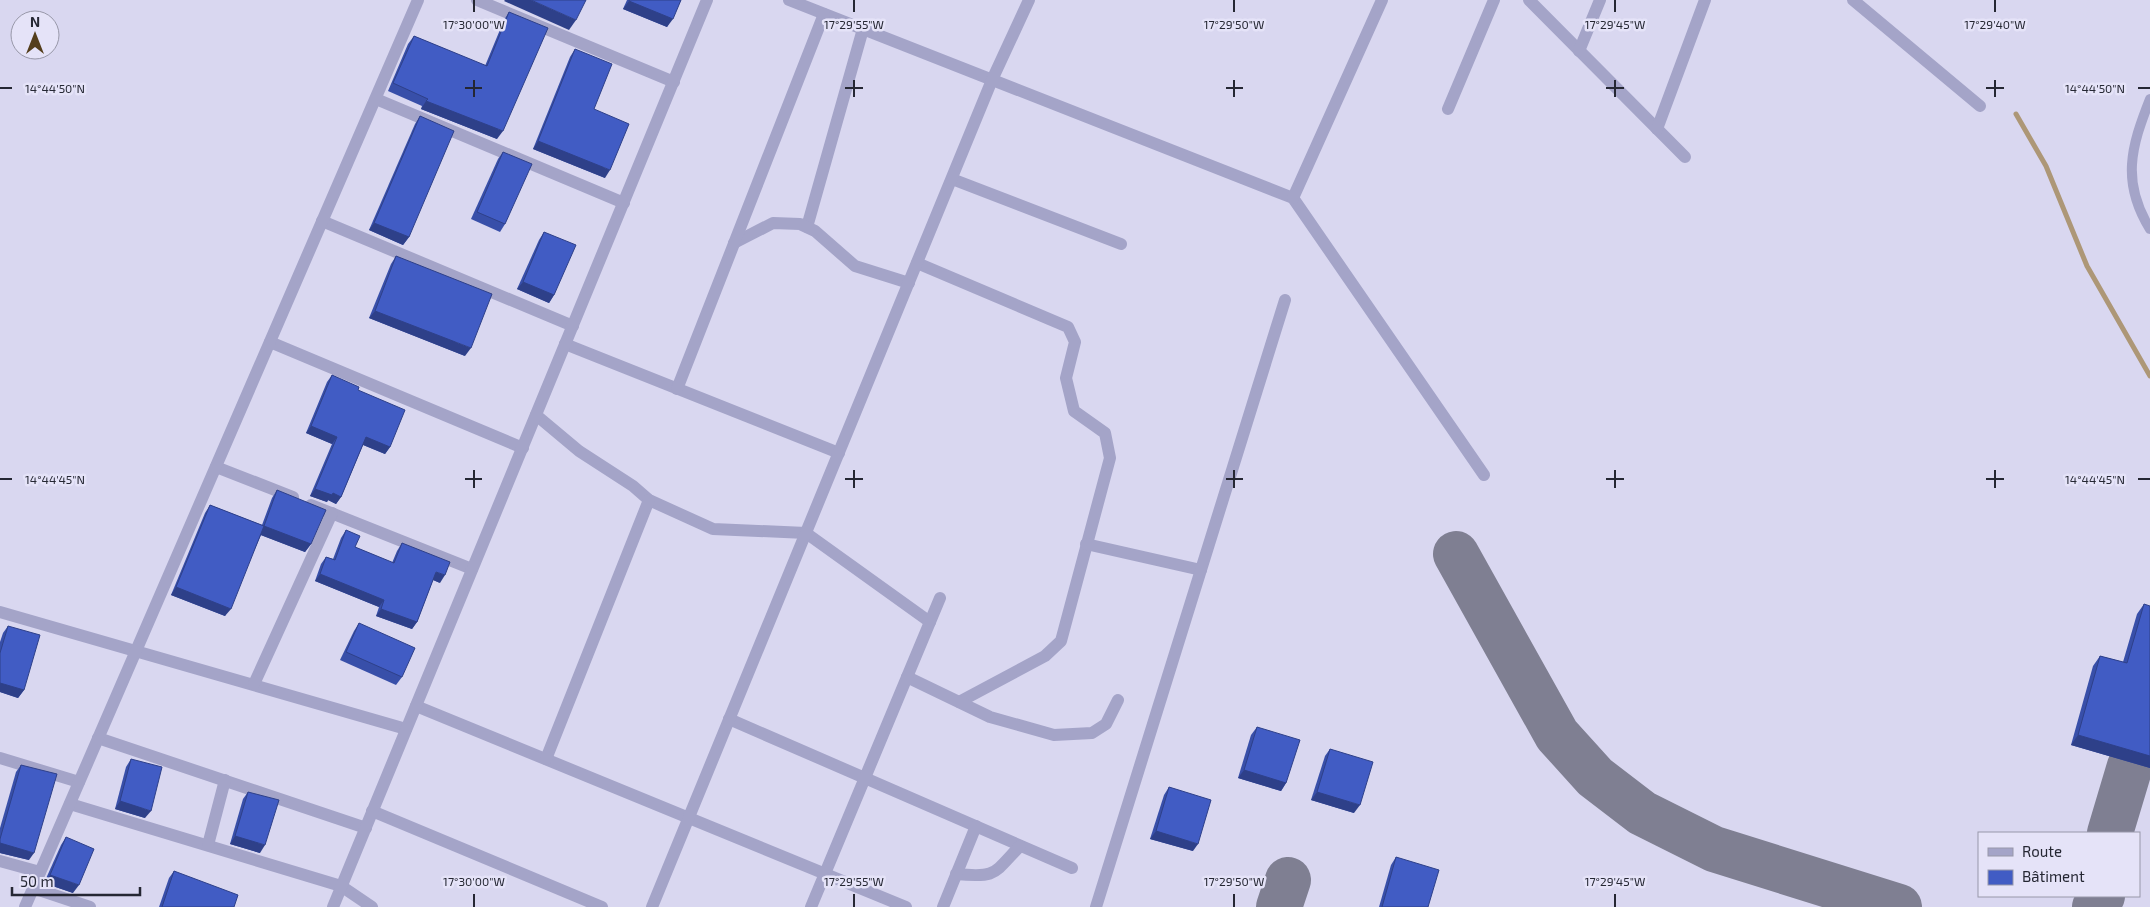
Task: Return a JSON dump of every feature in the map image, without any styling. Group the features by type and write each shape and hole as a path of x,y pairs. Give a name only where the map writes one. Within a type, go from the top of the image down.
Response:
{"street":[{"path":"25,907 418,0"},
{"path":"477,0 674,82"},
{"path":"333,907 707,0"},
{"path":"789,0 1292,198 1484,475"},
{"path":"652,907 992,80 1028,0"},
{"path":"1292,198 1382,0"},
{"path":"1448,109 1494,0"},
{"path":"1529,0 1685,157"},
{"path":"1579,51 1600,0"},
{"path":"1656,129 1705,0"},
{"path":"1853,0 1980,106"},
{"path":"677,389 824,14"},
{"path":"807,227 863,29"},
{"path":"376,99 624,203"},
{"path":"952,179 1121,244"},
{"path":"322,221 573,326"},
{"path":"734,244 773,223 800,224 815,231 855,266 909,283"},
{"path":"917,263 1068,327 1074,342 1066,378 1074,412 1105,433 1110,458 1061,641 1045,656 959,702"},
{"path":"1096,907 1285,300"},
{"path":"270,342 523,448"},
{"path":"565,344 839,453"},
{"path":"536,415 579,451 633,486 649,500 713,529 806,533 930,622"},
{"path":"216,467 472,569"},
{"path":"546,759 649,500"},
{"path":"254,684 332,513"},
{"path":"1086,544 1201,570"},
{"path":"811,907 940,598"},
{"path":"0,612 406,729"},
{"path":"907,677 990,717 1054,735 1092,733 1106,724 1118,700"},
{"path":"416,706 906,907"},
{"path":"729,718 1072,868"},
{"path":"98,738 366,828"},
{"path":"0,758 80,782"},
{"path":"208,845 225,780"},
{"path":"70,804 341,886 372,907"},
{"path":"372,811 602,907"},
{"path":"943,907 976,826"},
{"path":"956,874 983,876 995,872 1020,846"},
{"path":"0,861 40,872"},
{"path":"33,888 90,907"}],"lane":[{"path":"2150,99 2130,166 2142,216 2150,229"}],"building":[{"path":"531,0 586,0 576,20"},
{"path":"629,0 681,0 673,19"},
{"path":"509,12 548,28 503,131 426,101 428,99 393,83 414,36 487,66"},
{"path":"575,49 612,64 594,109 629,124 610,170 538,141"},
{"path":"420,116 454,131 409,237 374,223"},
{"path":"503,152 532,164 505,224 477,212"},
{"path":"544,232 576,245 554,295 523,282"},
{"path":"396,256 492,294 471,348 375,311"},
{"path":"332,375 359,387 358,390 405,410 390,447 366,437 341,497 315,489 337,437 311,426"},
{"path":"277,490 326,510 311,544 264,526"},
{"path":"210,505 264,526 231,609 176,587"},
{"path":"346,530 360,536 355,547 394,563 402,543 450,562 445,575 436,572 417,622 381,609 384,600 320,574 326,557 335,560"},
{"path":"2144,604 2150,606 2150,756 2078,735 2100,656 2127,663"},
{"path":"359,623 415,648 402,677 346,652"},
{"path":"8,626 40,635 24,690 0,683 0,653"},
{"path":"1257,727 1300,740 1286,783 1244,770"},
{"path":"1330,749 1373,762 1360,805 1317,792"},
{"path":"131,759 162,767 151,811 120,801"},
{"path":"21,765 57,774 34,853 0,843"},
{"path":"1169,787 1211,800 1198,844 1156,831"},
{"path":"248,792 279,800 265,845 235,836"},
{"path":"66,837 94,849 79,885 50,875"},
{"path":"1396,857 1439,870 1428,907 1382,907"},
{"path":"174,871 238,895 234,907 162,907"}],"waterway":[{"path":"2016,114 2046,166 2087,266 2150,376"}],"taxiway":[{"path":"1456,554 1557,735 1595,777 1642,813 1714,849 1899,907"},
{"path":"2110,832 2130,766"},
{"path":"1279,907 1288,880"},
{"path":"2095,907 2101,897"}]}
